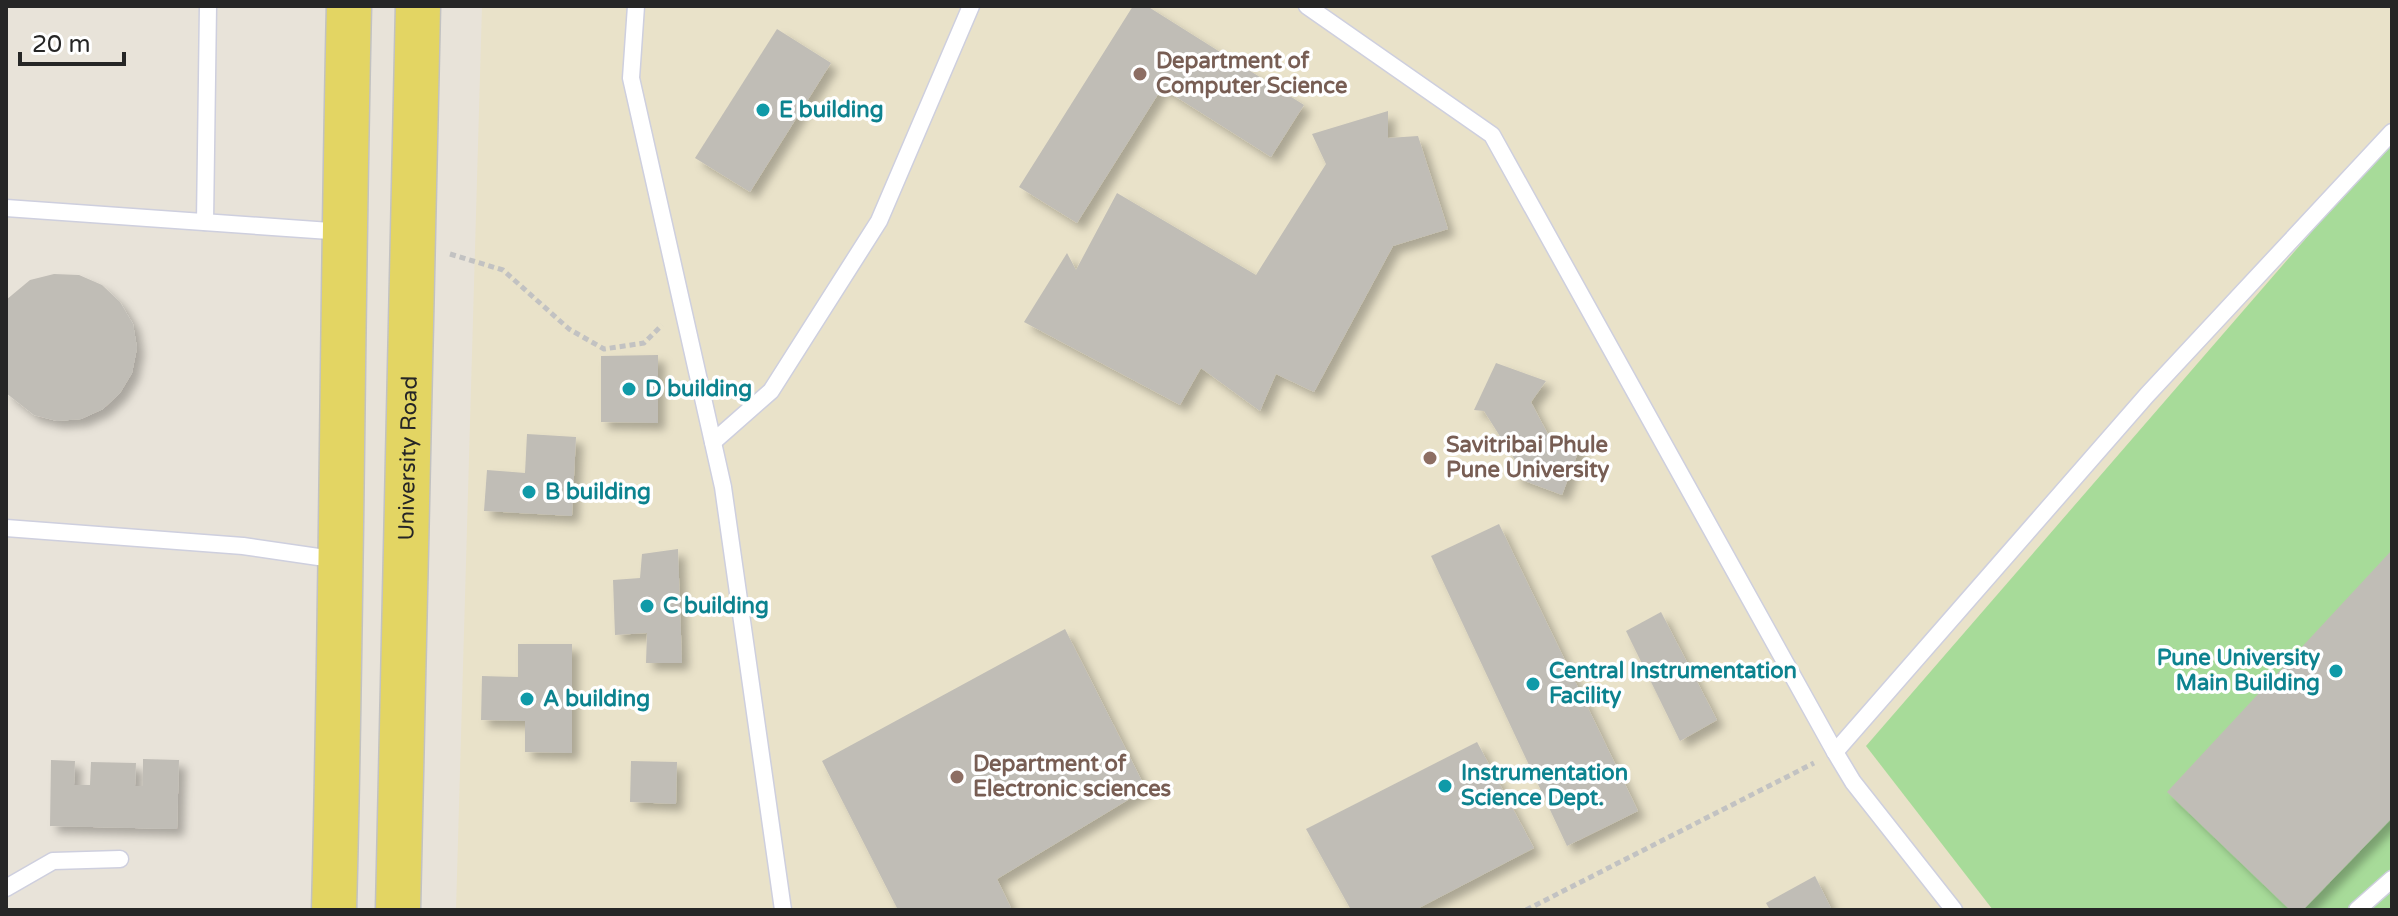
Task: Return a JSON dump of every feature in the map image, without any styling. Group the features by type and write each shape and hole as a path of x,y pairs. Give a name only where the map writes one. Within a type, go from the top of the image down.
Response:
{"main road":[{"path":"334,910 343,561 344,232 349,6"},
{"name":"University Road","path":"398,910 418,6"}],"lane":[{"path":"205,222 208,6"},
{"path":"636,6 631,78 723,487 783,910"},
{"path":"713,442 771,391 879,221 971,6"},
{"path":"1307,6 1492,135 1835,752 1853,782 1954,910"},
{"path":"1835,752 2147,395 2392,132"},
{"path":"6,208 344,232"},
{"path":"6,528 243,546 343,561"},
{"path":"6,888 53,861 120,859"},
{"path":"2357,910 2392,879"}],"path":[{"path":"412,247 457,255 503,270 569,329 604,349 644,343 682,304"},
{"path":"1526,910 1835,752"}],"shaded area":[{"name":"Savitribai Phule Pune University","path":"482,6 2392,6 2392,910 456,910"}],"green space":[{"path":"2392,139 2392,910 1993,910 1866,746"}],"building":[{"name":"Department of Computer Science","path":"1133,6 1147,6 1304,105 1271,157 1162,88 1077,223 1019,187"},
{"name":"E building","path":"777,29 831,63 750,192 695,158"},
{"path":"1388,111 1388,138 1418,136 1448,229 1393,246 1314,392 1276,374 1260,411 1201,368 1180,405 1024,322 1067,253 1076,270 1117,193 1256,275 1326,164 1312,134"},
{"path":"54,274 79,275 102,285 120,302 133,324 137,348 132,373 120,393 103,409 81,419 57,421 34,415 6,393 6,300 30,280"},
{"name":"D building","path":"658,355 658,423 601,422 601,356"},
{"path":"1496,363 1546,381 1531,402 1551,440 1569,436 1582,442 1562,495 1514,477 1515,460 1484,411 1474,410"},
{"name":"B building","path":"527,434 576,437 572,516 484,511 487,470 525,473"},
{"name":"Central Instrumentation Facility","path":"1499,524 1638,811 1567,846 1431,556"},
{"name":"C building","path":"678,549 682,663 646,663 647,633 615,635 613,580 640,578 642,554"},
{"name":"Pune University Main Building","path":"2392,550 2392,818 2303,910 2290,910 2167,792"},
{"path":"1661,612 1717,720 1680,741 1626,631"},
{"path":"1065,629 1146,789 997,879 1012,910 898,910 822,761"},
{"name":"A building","path":"518,644 572,644 572,753 525,752 525,721 481,720 482,676 518,677"},
{"name":"Instrumentation Science Dept.","path":"1477,742 1534,848 1415,910 1351,910 1306,829"},
{"path":"143,759 179,760 177,829 50,826 51,760 75,761 74,785 90,785 91,762 136,763 135,786 143,786"},
{"path":"631,761 677,762 676,804 630,802"},
{"path":"1815,876 1832,910 1770,910 1766,903"}],"place":[{"name":"Department of Computer Science","path":"1140,74"},
{"name":"E building","path":"763,110"},
{"name":"D building","path":"629,389"},
{"name":"Savitribai Phule Pune University","path":"1430,458"},
{"name":"B building","path":"529,492"},
{"name":"C building","path":"647,606"},
{"name":"Pune University Main Building","path":"2336,671"},
{"name":"Central Instrumentation Facility","path":"1533,684"},
{"name":"A building","path":"527,699"},
{"name":"Department of Electronic sciences","path":"957,777"},
{"name":"Instrumentation Science Dept.","path":"1445,786"}]}
